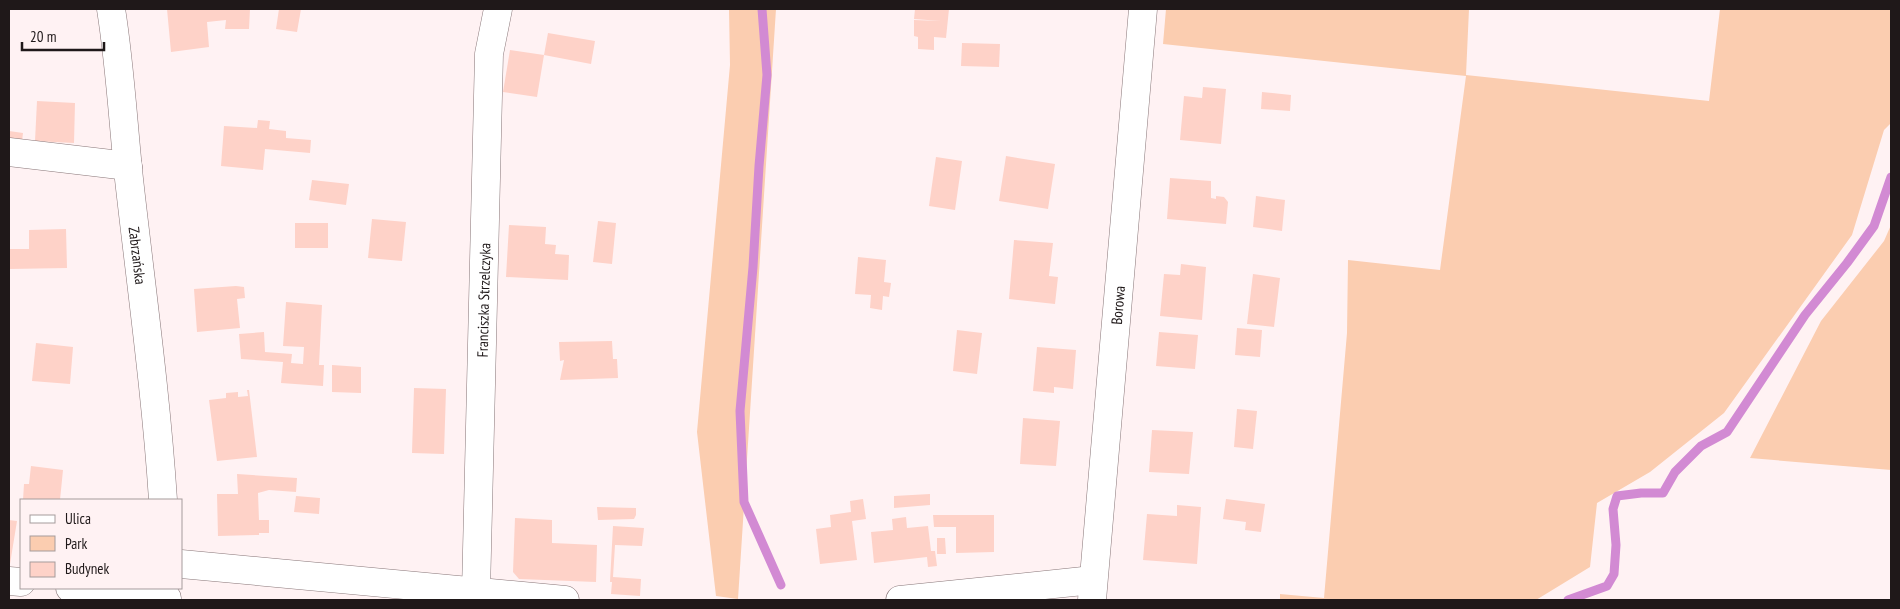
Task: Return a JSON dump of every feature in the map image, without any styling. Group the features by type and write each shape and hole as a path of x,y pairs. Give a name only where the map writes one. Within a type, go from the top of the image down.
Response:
{"street":[{"name":"Zabrzańska","path":"111,9 116,38 128,166 158,433 163,499"},
{"name":"Franciszka Strzelczyka","path":"476,592 489,54 498,9"},
{"name":"Borowa","path":"1092,590 1143,9"},
{"path":"9,152 128,166"},
{"path":"182,564 565,600"},
{"path":"84,589 167,595"},
{"path":"900,600 1092,590"}],"green space":[{"path":"729,9 776,9 738,599 716,596 697,432 730,65"},
{"path":"1166,9 1469,9 1466,75 1709,101 1720,9 1891,9 1891,123 1884,130 1852,235 1724,413 1650,472 1597,503 1590,567 1536,600 1280,600 1280,594 1324,598 1347,333 1348,260 1440,270 1466,76 1163,44"},
{"path":"1891,225 1891,470 1750,458 1821,321 1884,241"}],"building":[{"path":"167,9 250,9 249,29 225,29 226,20 207,22 209,47 171,52"},
{"path":"279,9 301,9 297,32 276,29"},
{"path":"915,9 949,9 946,38 934,37 934,50 918,49 918,37 914,36 914,20 941,21 914,19"},
{"path":"548,33 595,41 591,64 544,55"},
{"path":"962,43 1000,44 999,67 961,66"},
{"path":"510,50 544,55 537,97 503,92"},
{"path":"1203,87 1226,89 1221,144 1180,140 1184,96 1202,98"},
{"path":"1262,92 1291,95 1290,111 1261,109"},
{"path":"37,101 75,103 74,143 35,141"},
{"path":"258,120 270,121 269,129 286,131 286,138 311,140 310,153 265,149 263,170 221,166 224,126 257,128"},
{"path":"9,131 23,133 21,150 9,148"},
{"path":"1006,156 1055,164 1048,209 999,201"},
{"path":"936,157 962,161 955,210 929,206"},
{"path":"1170,178 1211,181 1211,198 1216,199 1216,196 1224,197 1228,202 1226,224 1167,219"},
{"path":"312,180 349,184 346,205 309,200"},
{"path":"1256,196 1285,200 1282,231 1253,227"},
{"path":"372,219 406,222 402,261 368,258"},
{"path":"598,221 616,223 612,264 593,262"},
{"path":"295,223 328,223 328,248 295,248"},
{"path":"509,225 546,227 545,244 556,245 555,254 569,255 568,280 506,277"},
{"path":"66,229 67,268 9,269 9,249 29,249 29,230"},
{"path":"1014,240 1053,243 1049,276 1058,277 1055,304 1009,299"},
{"path":"858,257 886,260 884,282 891,283 889,297 883,296 882,310 870,308 871,295 855,294"},
{"path":"1181,264 1206,267 1202,320 1160,316 1164,274 1180,275"},
{"path":"1253,274 1280,278 1274,327 1247,324"},
{"path":"244,287 245,298 237,299 240,328 197,332 194,289"},
{"path":"286,302 322,305 319,365 324,365 323,386 281,383 283,362 241,359 239,334 264,332 265,352 292,354 291,363 303,364 304,347 283,346"},
{"path":"1237,328 1262,330 1260,357 1235,355"},
{"path":"957,330 982,333 977,374 953,371"},
{"path":"1159,332 1198,335 1195,369 1156,366"},
{"path":"612,341 613,359 617,359 618,378 560,380 564,360 560,361 559,342"},
{"path":"36,343 73,347 70,384 32,381"},
{"path":"1037,347 1076,350 1073,389 1054,387 1054,393 1033,391"},
{"path":"332,365 361,367 361,393 332,392"},
{"path":"414,388 446,389 444,454 412,453"},
{"path":"247,390 249,390 257,457 217,461 209,400 226,398 226,393 238,392 238,397 248,396"},
{"path":"1237,409 1257,411 1253,449 1234,447"},
{"path":"1023,418 1060,421 1056,466 1020,464"},
{"path":"1152,430 1193,432 1189,474 1149,472"},
{"path":"31,466 63,470 60,499 23,499 24,484 29,484"},
{"path":"237,474 297,478 296,492 269,490 258,493 259,520 269,520 269,533 218,536 217,494 238,494"},
{"path":"930,494 930,505 894,508 894,496"},
{"path":"296,496 320,498 319,514 294,512"},
{"path":"863,499 866,519 852,521 857,560 820,564 816,529 831,527 830,515 851,512 850,501"},
{"path":"1226,499 1265,504 1261,532 1245,530 1246,522 1223,519"},
{"path":"1177,505 1201,507 1197,564 1143,560 1147,514 1177,516"},
{"path":"597,507 636,508 636,515 634,519 598,520"},
{"path":"933,515 994,515 994,552 956,553 956,527 934,527"},
{"path":"906,517 907,528 928,526 931,551 935,551 937,566 928,567 927,557 874,563 871,532 893,530 892,519"},
{"path":"515,518 552,520 552,543 597,545 596,582 519,579 513,572"},
{"path":"9,520 17,521 10,564 9,564"},
{"path":"613,526 644,528 642,546 615,545 613,577 641,579 640,596 611,594"},
{"path":"937,538 945,538 946,554 937,554"}],"waterway":[{"path":"762,9 767,75 740,411 744,502 781,585"},
{"path":"1568,600 1607,586 1614,574 1616,545 1613,509 1617,496 1663,493 1675,472 1701,446 1727,432 1805,315 1874,226 1891,177"}]}
